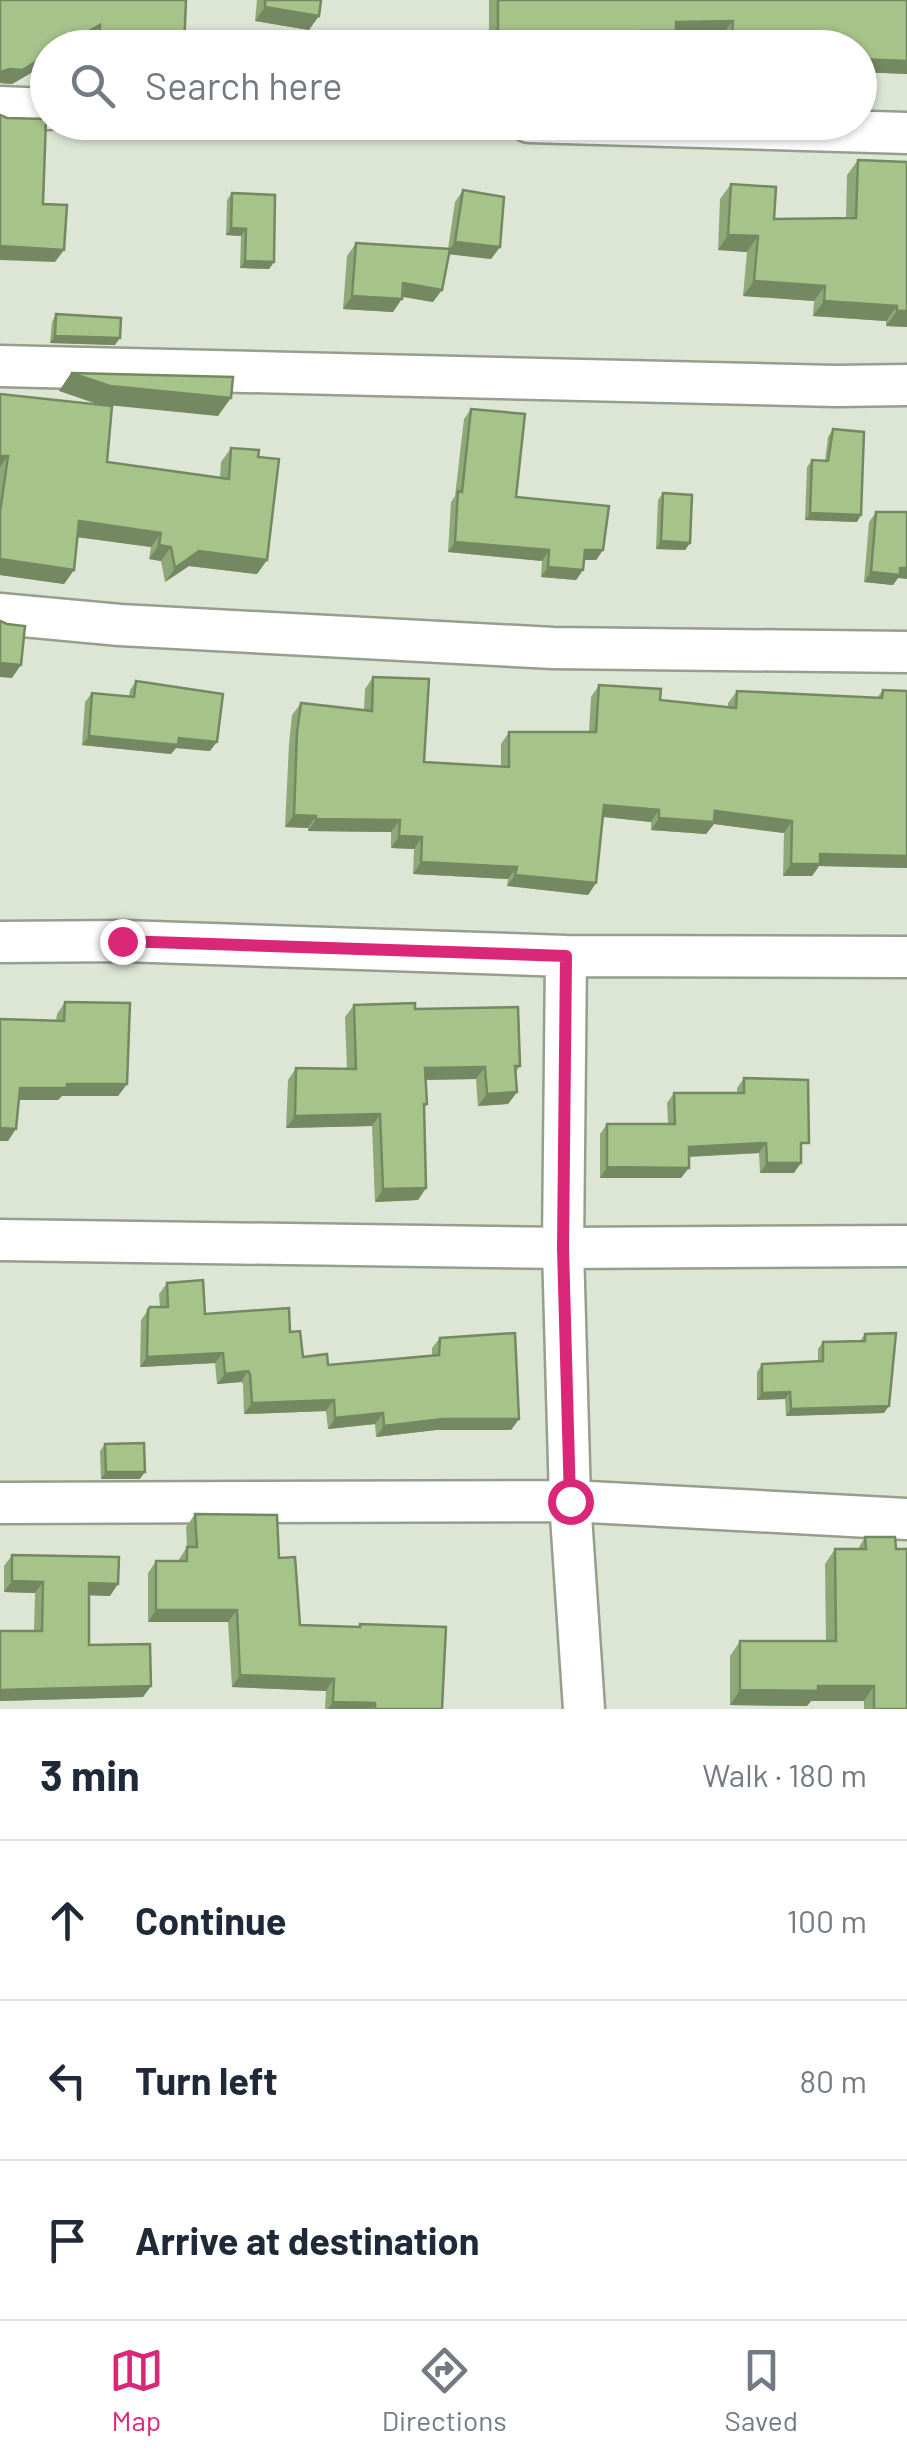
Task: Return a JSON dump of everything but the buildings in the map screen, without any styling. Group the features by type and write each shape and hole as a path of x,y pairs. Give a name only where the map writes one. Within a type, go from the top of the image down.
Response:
{"street":[{"path":"0,107 30,108"},
{"path":"877,133 907,134"},
{"path":"0,366 907,385"},
{"path":"0,614 140,626 553,648 907,652"},
{"path":"0,942 142,942 566,956 907,957"},
{"path":"566,956 563,1248 570,1501 584,1709"},
{"path":"0,1240 563,1248 907,1246"},
{"path":"0,1502 570,1501 907,1519"}],"route":[{"path":"122,941 566,956 563,1248 570,1501"}]}
